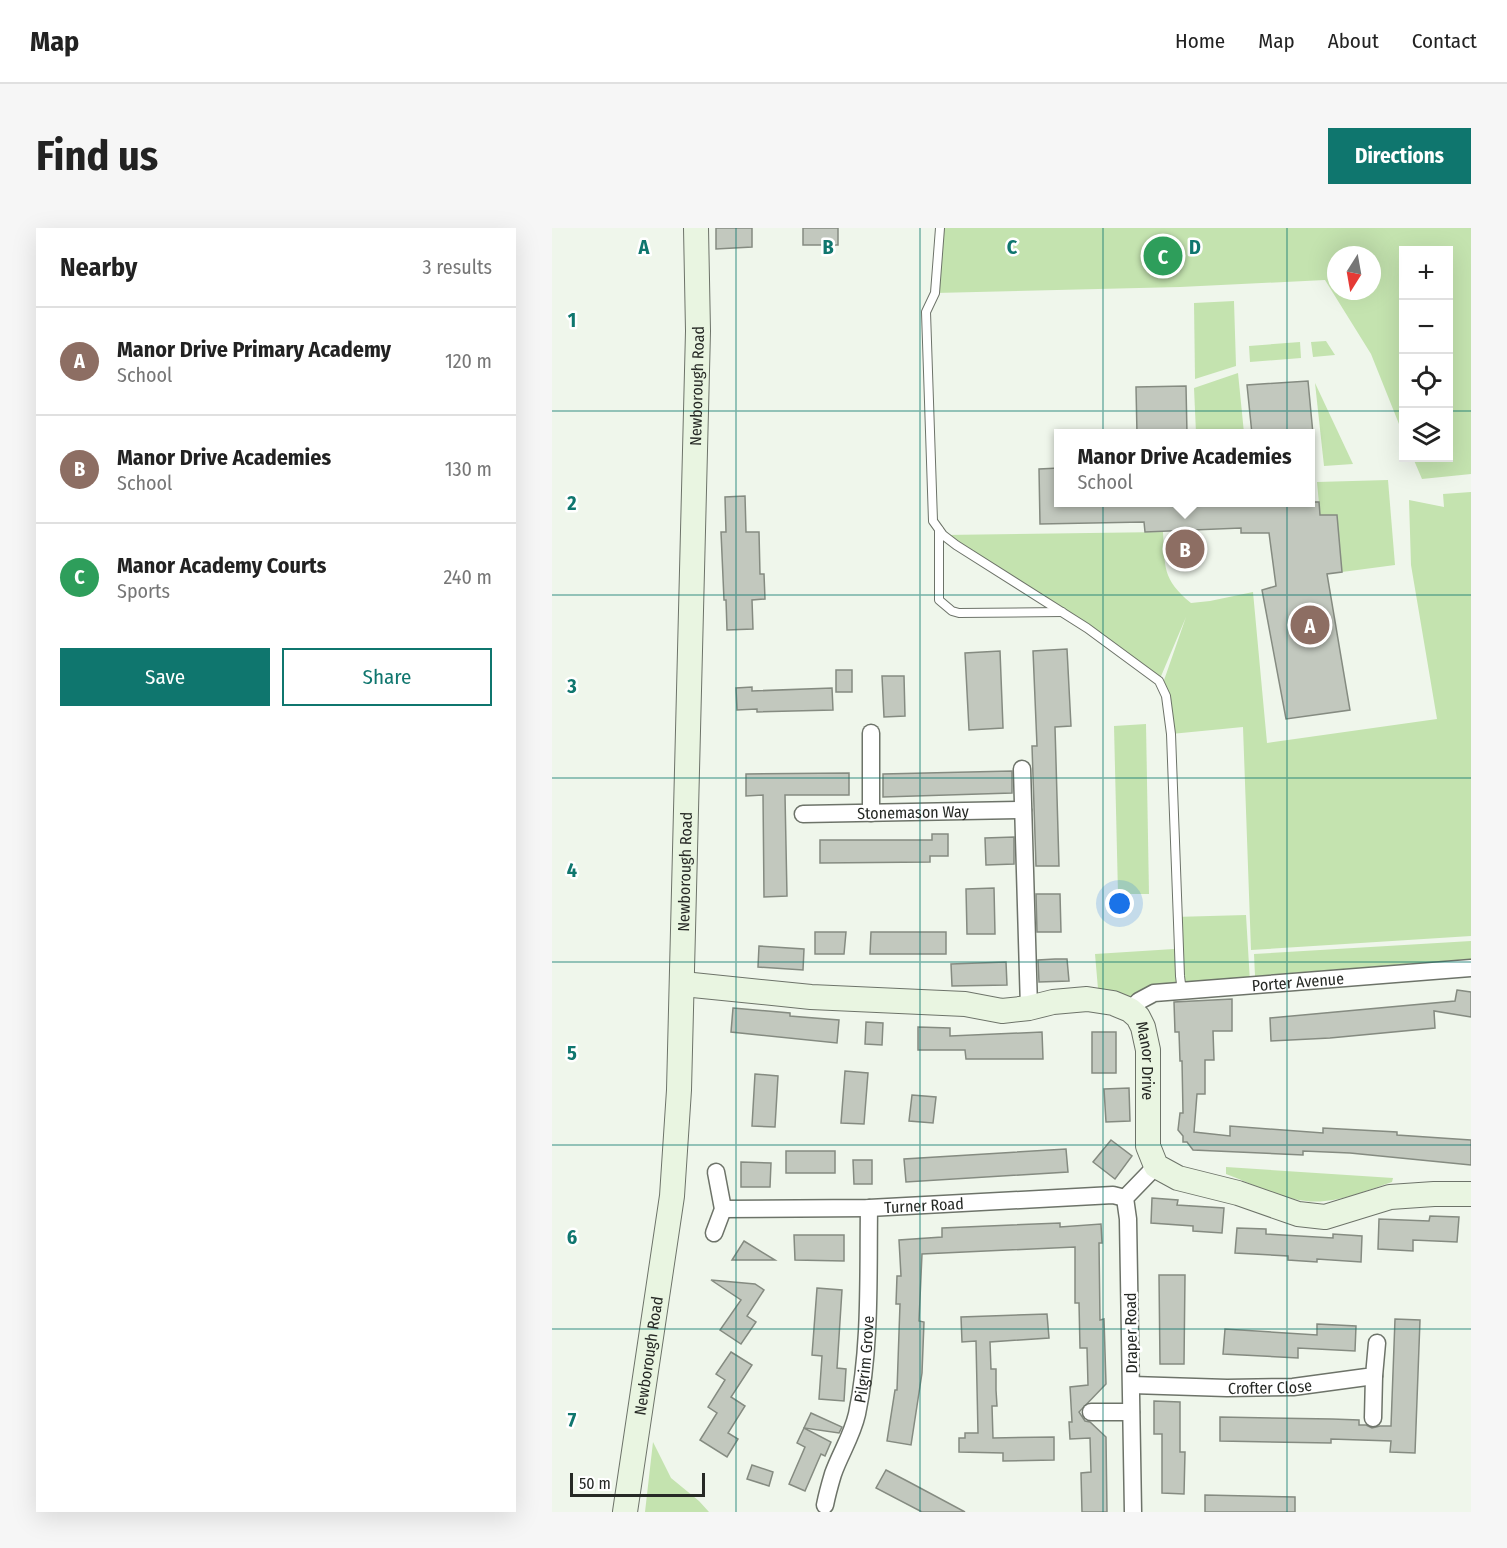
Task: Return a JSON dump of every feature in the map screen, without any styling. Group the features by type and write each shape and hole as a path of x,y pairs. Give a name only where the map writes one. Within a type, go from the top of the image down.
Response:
{"street":[{"name":"Newborough Road","path":"625,1512 672,1196 679,1090 698,343 696,228"},
{"path":"871,733 871,813"},
{"path":"1022,770 1029,1008"},
{"name":"Stonemason Way","path":"803,814 1023,810"},
{"name":"Porter Avenue","path":"1130,1010 1138,1001 1154,993 1180,986 1471,968"},
{"name":"Manor Drive","path":"683,984 811,997 965,1004 1002,1011 1087,999 1113,1003 1130,1010 1138,1017 1147,1043 1148,1146 1156,1166"},
{"path":"1125,1198 1156,1166 1178,1178 1238,1193 1298,1214 1325,1217 1390,1197 1471,1194"},
{"path":"714,1233 723,1209 716,1172"},
{"name":"Turner Road","path":"723,1209 868,1208 1113,1195 1125,1198"},
{"name":"Draper Road","path":"1125,1198 1128,1219 1134,1512"},
{"name":"Pilgrim Grove","path":"825,1505 833,1473 847,1445 856,1415 862,1382 868,1326 868,1208"},
{"path":"1373,1418 1377,1343"},
{"name":"Crofter Close","path":"1132,1385 1227,1388 1293,1387 1374,1376"},
{"path":"1091,1412 1131,1412"}],"lane":[{"path":"939,228 935,293 926,312 933,521 956,545 1062,612 1152,675 1162,686 1166,696 1172,751 1180,986"},
{"path":"939,529 939,600 952,611 969,614 1062,612"}],"green space":[{"path":"940,228 1471,228 1471,474 1422,479 1415,462 1453,462 1453,246 1399,246 1399,424 1371,354 1337,300 1381,300 1381,246 1327,246 1327,283 1325,280 1180,287 935,293"},
{"path":"1234,301 1236,366 1195,379 1194,303"},
{"path":"1326,341 1335,355 1313,357 1311,342"},
{"path":"1300,342 1301,358 1250,362 1249,346"},
{"path":"1238,373 1244,429 1196,429 1194,388"},
{"path":"1315,383 1353,464 1324,466"},
{"path":"1388,480 1395,565 1342,572 1320,515 1317,482"},
{"path":"1471,492 1471,936 1251,950 1243,727 1171,734 1162,686 1186,617 1159,681 943,535 1163,532 1167,572 1175,587 1191,603 1253,592 1267,743 1437,719 1411,565 1409,500 1444,507 1443,494"},
{"path":"1146,724 1149,894 1118,894 1114,726"},
{"path":"1246,915 1250,982 1137,998 1098,989 1095,954 1174,949 1174,917"},
{"path":"1471,941 1471,959 1255,976 1254,954"},
{"path":"1226,1167 1393,1178 1392,1182 1350,1196 1312,1201 1287,1197 1226,1174"},
{"path":"653,1442 671,1478 709,1512 645,1512"}],"building":[{"path":"716,228 752,228 752,247 716,249"},
{"path":"803,228 838,228 838,245 803,245"},
{"path":"1308,381 1313,429 1251,429 1247,385"},
{"path":"1186,386 1187,429 1137,429 1136,387"},
{"path":"1054,468 1054,507 1315,507 1315,502 1319,502 1320,515 1337,515 1342,572 1327,574 1350,710 1286,719 1262,590 1276,586 1269,533 1241,533 1241,528 1145,532 1144,522 1040,524 1039,469"},
{"path":"745,496 746,532 759,532 760,574 764,574 765,599 752,600 753,629 727,630 721,532 726,532 725,497"},
{"path":"1067,649 1071,726 1055,727 1059,866 1036,866 1032,746 1037,746 1033,651"},
{"path":"1000,651 1003,728 969,730 965,653"},
{"path":"836,670 852,670 852,692 836,692"},
{"path":"882,676 904,676 905,716 884,717"},
{"path":"752,687 752,691 832,688 833,710 757,712 757,709 737,710 736,688"},
{"path":"1012,771 1012,793 883,797 883,774"},
{"path":"849,773 849,795 785,795 787,896 764,897 763,795 746,796 746,774"},
{"path":"932,834 948,834 948,856 930,856 930,862 820,863 820,840 932,840"},
{"path":"1014,837 1014,864 986,865 985,838"},
{"path":"994,888 995,934 967,934 966,889"},
{"path":"1036,894 1060,894 1061,932 1037,932"},
{"path":"815,932 846,932 844,954 815,954"},
{"path":"871,932 946,932 946,954 870,954"},
{"path":"759,946 804,949 803,970 758,967"},
{"path":"1067,959 1069,981 1039,982 1038,960"},
{"path":"1006,962 1007,985 952,986 951,964"},
{"path":"1457,990 1471,992 1471,1017 1434,1011 1435,1028 1271,1041 1270,1018 1455,1001"},
{"path":"1232,999 1232,1031 1213,1031 1214,1060 1205,1060 1205,1094 1197,1094 1194,1132 1230,1136 1230,1126 1323,1133 1323,1128 1397,1132 1397,1135 1471,1140 1471,1165 1350,1153 1303,1151 1303,1155 1193,1150 1187,1142 1183,1142 1183,1136 1178,1130 1180,1113 1183,1113 1182,1061 1180,1061 1179,1032 1175,1032 1174,1002"},
{"path":"733,1008 839,1020 837,1043 731,1032"},
{"path":"866,1022 883,1023 882,1045 865,1044"},
{"path":"918,1027 950,1028 950,1036 1042,1032 1043,1059 966,1059 965,1050 918,1050"},
{"path":"1092,1032 1116,1032 1116,1073 1092,1073"},
{"path":"845,1071 868,1073 864,1124 841,1123"},
{"path":"755,1074 778,1076 775,1127 752,1126"},
{"path":"1129,1088 1130,1121 1106,1122 1104,1089"},
{"path":"912,1095 936,1097 933,1123 909,1121"},
{"path":"1111,1140 1132,1156 1115,1179 1093,1162"},
{"path":"1066,1149 1068,1172 906,1182 904,1159"},
{"path":"786,1151 835,1151 835,1173 786,1173"},
{"path":"853,1160 872,1160 872,1184 854,1184"},
{"path":"741,1162 771,1163 770,1187 741,1187"},
{"path":"1152,1198 1178,1200 1177,1205 1224,1208 1222,1233 1193,1231 1193,1226 1151,1223"},
{"path":"1430,1216 1459,1217 1457,1242 1413,1240 1413,1251 1378,1249 1379,1219 1429,1221"},
{"path":"1060,1223 1060,1227 1101,1224 1102,1243 1099,1243 1100,1320 1104,1319 1106,1384 1079,1412 1085,1421 1090,1422 1106,1437 1107,1512 1082,1512 1081,1473 1091,1472 1090,1438 1070,1439 1069,1422 1072,1422 1070,1387 1088,1385 1087,1348 1080,1348 1079,1303 1075,1303 1075,1247 922,1254 919,1321 924,1322 922,1373 911,1445 887,1441 895,1390 897,1390 900,1304 896,1304 897,1276 901,1276 899,1240 942,1237 942,1228"},
{"path":"1237,1228 1266,1229 1266,1234 1333,1238 1333,1234 1362,1236 1361,1262 1288,1260 1288,1256 1235,1253"},
{"path":"794,1235 844,1235 844,1261 795,1260"},
{"path":"744,1241 775,1260 732,1260"},
{"path":"1159,1275 1185,1275 1184,1364 1160,1364"},
{"path":"711,1280 755,1284 764,1290 747,1316 756,1322 741,1344 720,1330 741,1300"},
{"path":"817,1288 842,1290 837,1368 846,1369 844,1401 819,1399 822,1356 812,1355"},
{"path":"1047,1314 1049,1338 990,1342 991,1369 996,1369 997,1406 992,1406 993,1438 1054,1437 1054,1460 1003,1461 1003,1453 959,1452 959,1438 965,1438 965,1433 978,1433 976,1341 962,1342 961,1317"},
{"path":"1395,1319 1420,1320 1415,1453 1390,1452 1391,1441 1331,1439 1331,1443 1220,1441 1220,1417 1359,1420 1359,1425 1372,1428 1391,1426"},
{"path":"1317,1324 1356,1326 1355,1351 1298,1348 1298,1358 1223,1354 1225,1329 1317,1335"},
{"path":"731,1352 752,1365 731,1397 745,1406 728,1433 738,1439 727,1457 700,1440 717,1413 708,1407 725,1380 716,1374"},
{"path":"1154,1401 1180,1402 1180,1452 1185,1452 1184,1494 1162,1493 1162,1434 1154,1434"},
{"path":"811,1413 842,1427 839,1433 804,1428"},
{"path":"804,1428 831,1442 825,1456 821,1454 805,1491 789,1484 805,1447 797,1443"},
{"path":"752,1465 773,1472 769,1486 747,1479"},
{"path":"886,1470 965,1512 922,1512 876,1488"},
{"path":"1205,1495 1295,1497 1295,1512 1205,1512"}],"place":[{"name":"Manor Academy Courts","path":"1163,256"},
{"name":"Manor Drive Academies","path":"1185,549"},
{"name":"Manor Drive Primary Academy","path":"1310,625"}]}
